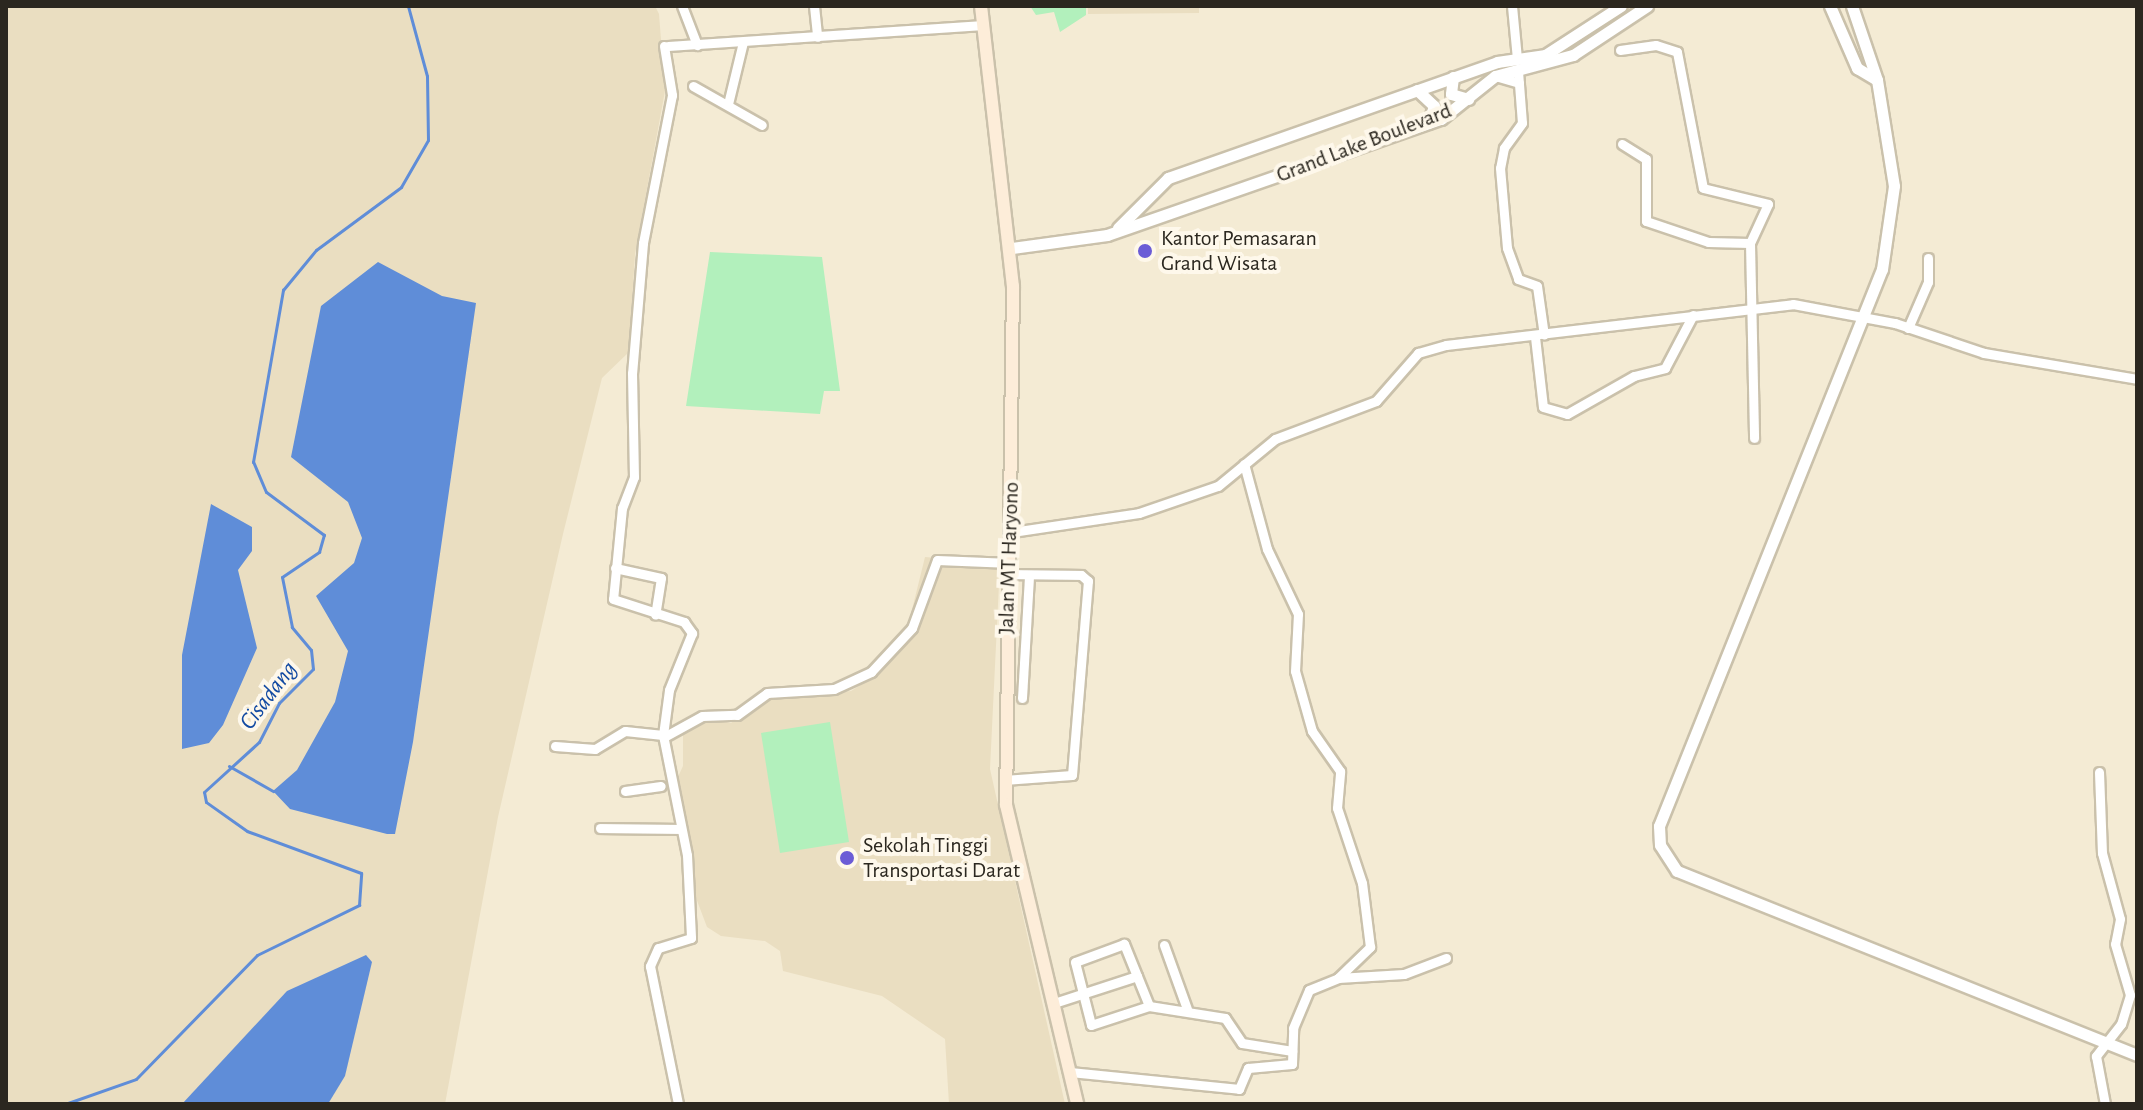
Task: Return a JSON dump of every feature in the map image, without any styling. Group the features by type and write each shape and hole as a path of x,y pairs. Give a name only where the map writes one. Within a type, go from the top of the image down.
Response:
{"main road":[{"name":"Jalan MT Haryono","path":"981,6 1012,248 1012,532 1004,780 1014,853 1077,1104"}],"street":[{"path":"682,6 697,45"},
{"path":"814,6 817,37"},
{"path":"1512,6 1522,123 1504,148 1500,168 1507,248 1517,278 1537,286 1543,407 1567,414 1634,376 1665,368 1693,315"},
{"name":"Grand Lake Boulevard","path":"1107,235 1168,178 1453,77 1518,71 1558,50 1621,6"},
{"name":"Grand Lake Boulevard","path":"1012,248 1107,235 1428,123 1468,99 1495,76 1573,55 1647,6"},
{"path":"1830,6 1857,68 1877,80"},
{"path":"1852,6 1877,80 1894,186 1885,257 1659,826 1663,855 1677,871 2137,1055"},
{"path":"678,1104 650,966 658,948 691,938 679,829 665,783 664,736 669,690 692,635 684,622 615,604 615,568 622,508 634,477 632,373 643,243 672,95 666,46 983,25"},
{"path":"728,104 743,42"},
{"path":"1620,50 1656,45 1677,52 1703,188 1768,204 1750,243 1754,438"},
{"path":"1453,77 1451,94 1468,99"},
{"path":"693,86 762,125"},
{"path":"1417,90 1434,106 1428,123"},
{"path":"1622,144 1646,159 1646,221 1708,242 1750,243"},
{"path":"1908,328 1928,282 1928,258"},
{"path":"1012,532 1139,513 1218,486 1275,439 1376,401 1427,349 1793,304 1908,328 1984,353 2137,379"},
{"path":"1244,464 1267,549 1298,614 1297,680 1316,741 1340,771 1337,808 1362,883 1370,947 1338,978"},
{"path":"555,746 595,749 625,731 664,736 702,716 737,715 767,693 834,689 871,672 912,628 937,560 1010,568 1029,575 1081,575 1088,581 1075,767 1065,779 1004,780"},
{"path":"615,568 661,578 655,615"},
{"path":"1022,698 1029,575"},
{"path":"2099,772 2102,853 2120,919 2115,944 2130,995 2094,1069 2105,1104"},
{"path":"625,791 665,783"},
{"path":"600,828 679,829"},
{"path":"1149,1006 1122,944 1075,962 1093,1026 1149,1006 1187,1009 1232,1021 1242,1043 1292,1051"},
{"path":"1164,945 1187,1009"},
{"path":"1070,1072 1233,1091 1251,1067 1288,1067 1309,990 1338,978 1404,974 1446,958"},
{"path":"1054,1003 1137,976"}],"shaded area":[{"path":"6,6 655,6 659,14 665,91 635,254 629,352 602,378 563,534 498,817 445,1104 6,1104"},
{"path":"1088,6 1199,6 1199,13 1088,14"},
{"name":"Sekolah Tinggi Transportasi Darat","path":"925,557 1000,563 990,769 1065,1104 949,1104 945,1039 882,996 783,971 780,951 765,941 721,936 707,927 696,898 671,792 683,766 683,731 709,718 731,723 763,700 851,691 880,673 908,626"}],"green space":[{"path":"1030,6 1086,6 1086,15 1060,32 1054,12 1036,15"},
{"path":"710,252 822,257 840,391 824,391 820,414 686,406"},
{"path":"830,722 849,842 780,853 761,733"}],"water":[{"path":"378,262 442,296 476,303 413,742 395,834 290,809 273,791 297,770 335,702 348,651 316,596 354,563 362,538 348,502 291,457 321,306"},
{"path":"211,504 252,527 252,551 238,570 257,648 223,725 209,743 182,749 182,655"},
{"path":"366,955 372,962 345,1076 328,1104 182,1104 287,991"}],"waterway":[{"name":"Cisadang","path":"65,1104 136,1079 257,955 359,905 361,873 247,831 206,802 204,792 259,742 279,703 313,669 311,650 292,627 282,577 319,552 324,535 266,492 253,462 283,290 316,250 401,187 428,140 427,76 408,6"},
{"path":"229,766 273,791"}],"place":[{"name":"Kantor Pemasaran Grand Wisata","path":"1145,251"},
{"name":"Sekolah Tinggi Transportasi Darat","path":"847,858"}]}
